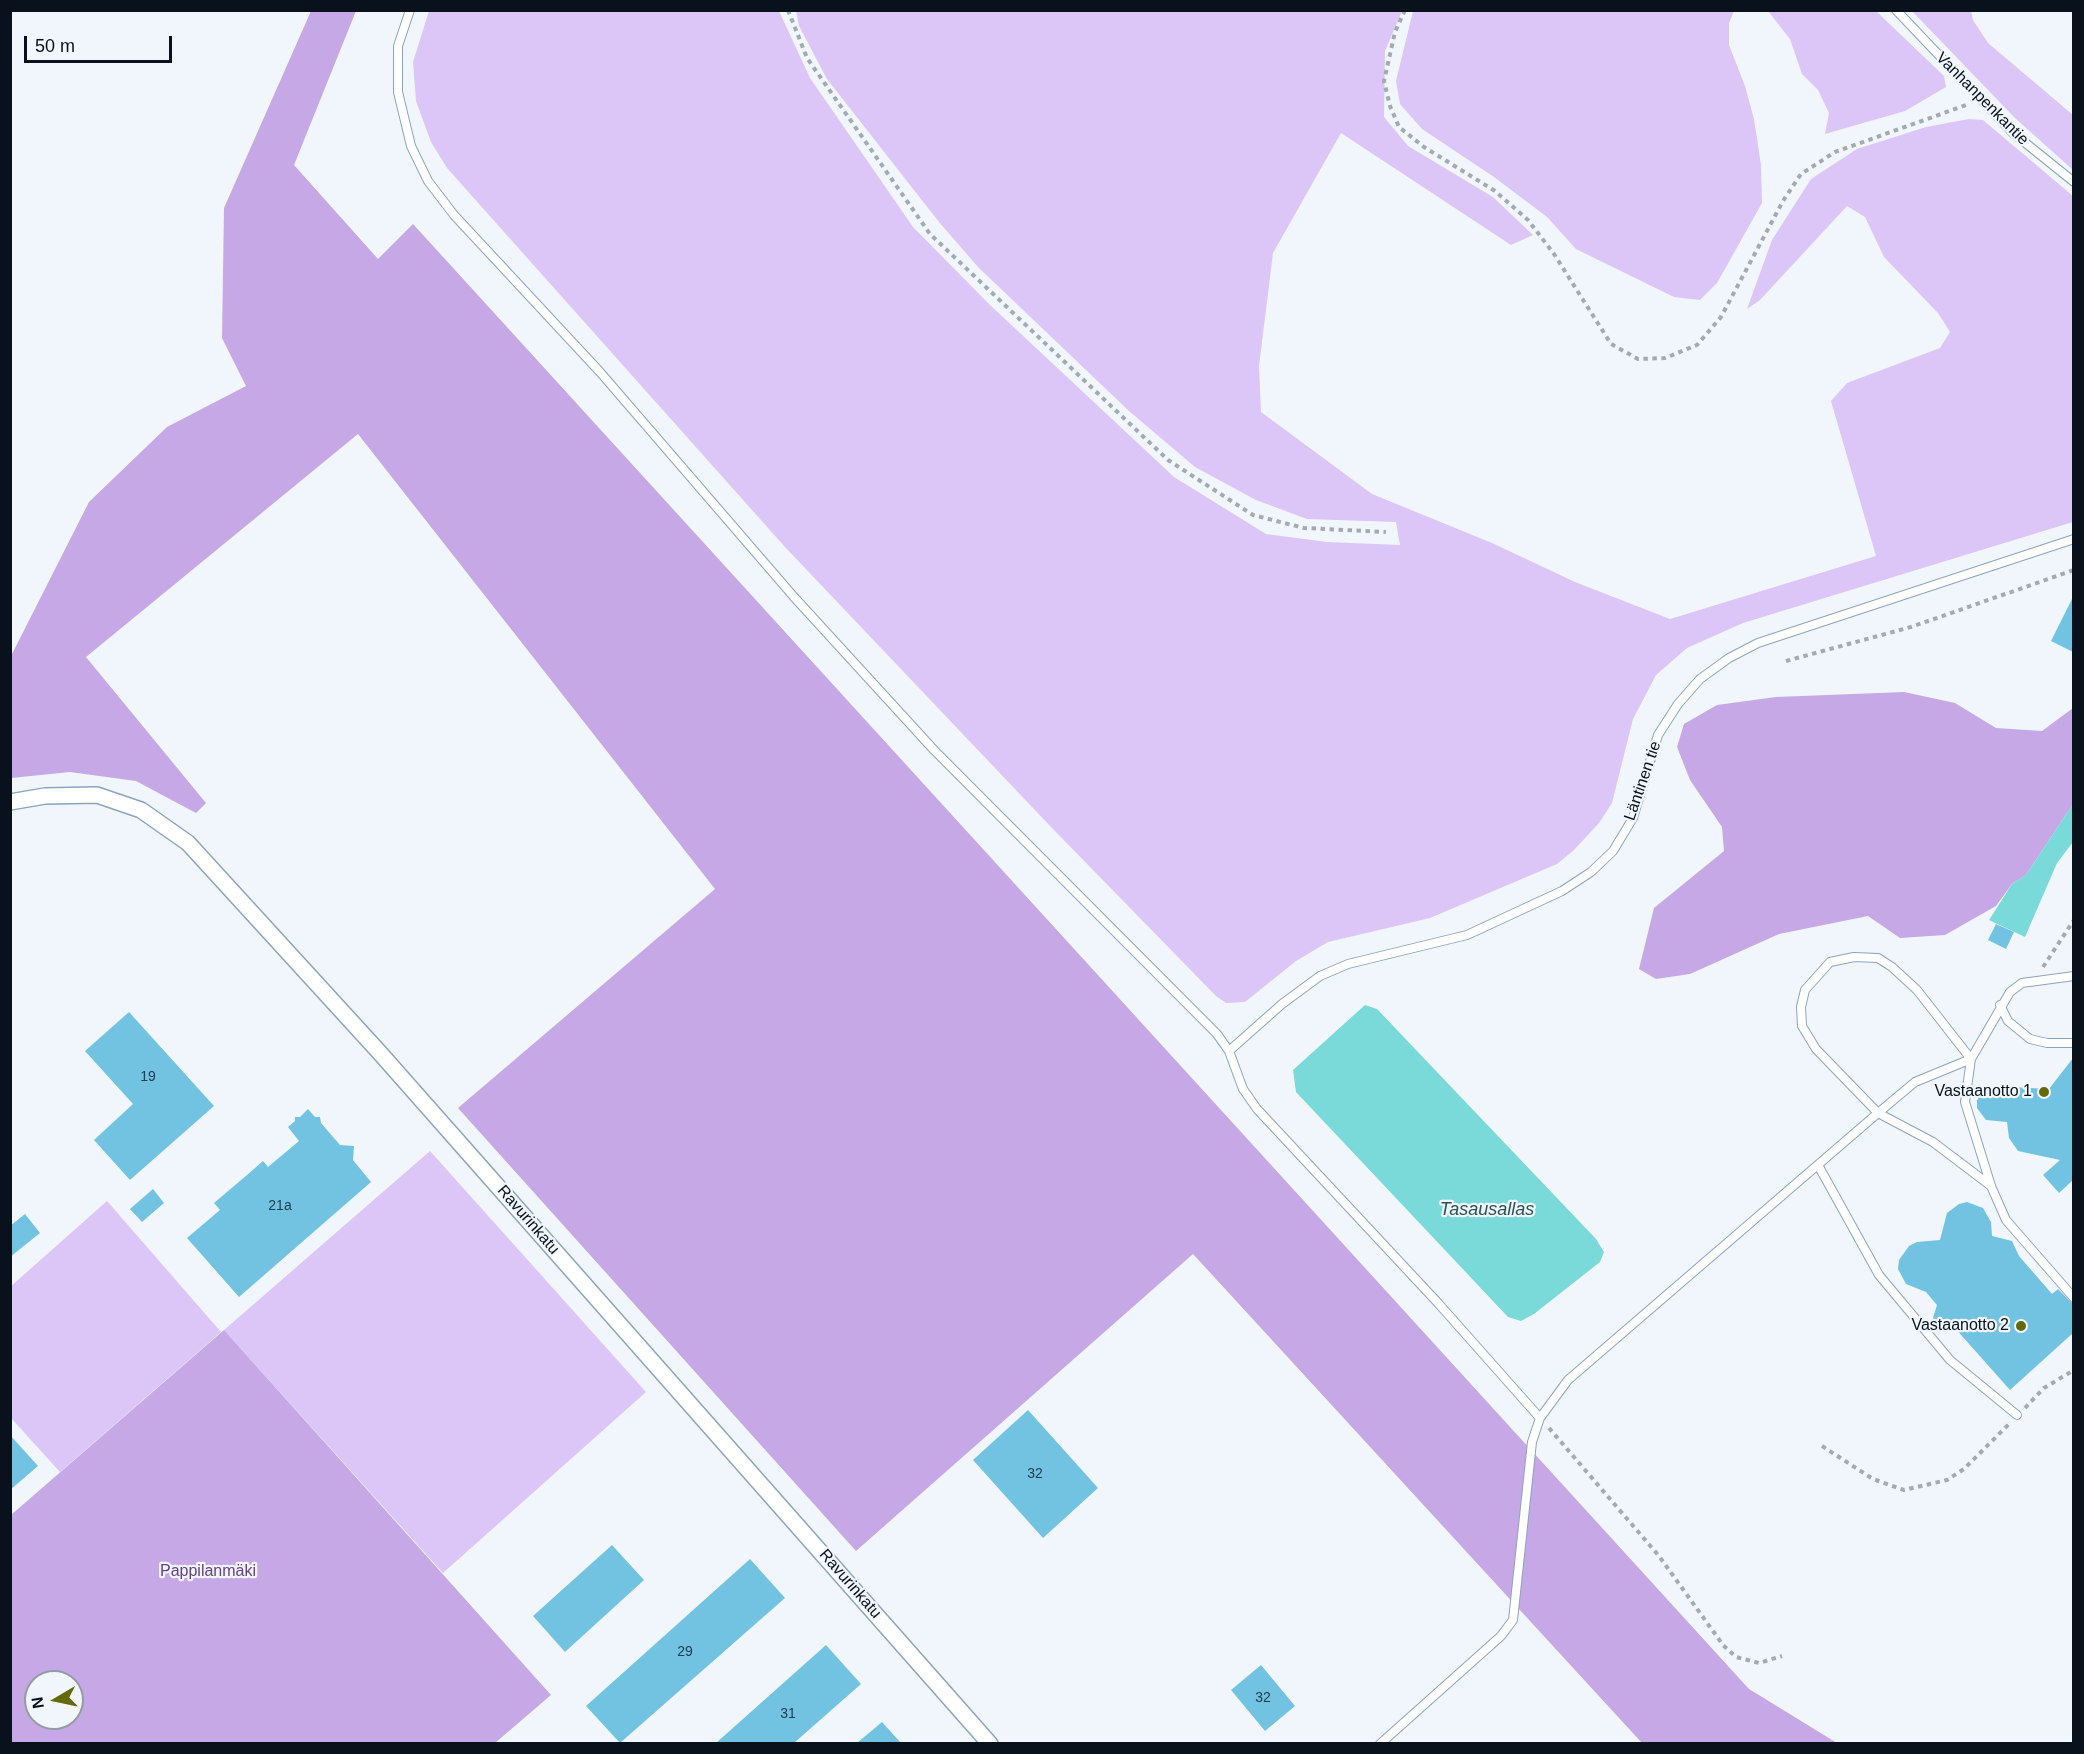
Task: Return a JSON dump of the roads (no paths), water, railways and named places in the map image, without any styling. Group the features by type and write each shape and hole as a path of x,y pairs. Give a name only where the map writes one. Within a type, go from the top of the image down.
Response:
{"street":[{"name":"Ravurinkatu","path":"10,802 45,796 97,795 141,810 188,843 380,1053 990,1743"}],"lane":[{"path":"410,10 398,46 395,71 398,92 411,146 428,181 454,215 600,372 794,597 934,750 1217,1034 1228,1052 1243,1089 1257,1109 1438,1303 1540,1418"},
{"name":"Vanhanpenkantie","path":"1896,10 2013,133 2073,182"},
{"name":"Läntinen tie","path":"1228,1052 1282,1004 1320,976 1348,964 1467,934 1562,891 1591,872 1613,851 1633,818 1658,735 1678,704 1700,679 1730,658 1758,643 2073,538"},
{"path":"1971,1059 1917,990 1892,967 1878,958 1854,957 1830,962 1805,990 1801,1007 1802,1026 1816,1049 1878,1113 1933,1142 1991,1186"},
{"path":"2073,976 2022,983 2010,992 2000,1005 1971,1059 1965,1102 1991,1186 2006,1220 2073,1299"},
{"path":"2000,1005 2008,1022 2030,1039 2047,1043 2073,1043"},
{"path":"1380,1743 1501,1636 1513,1620 1519,1580 1526,1472 1540,1418 1568,1380 1915,1082 1971,1059"},
{"path":"1818,1165 1879,1275 1950,1360 2018,1415"}],"water":[{"path":"2073,804 2073,842 2057,863 2025,937 1989,920 2012,884 2026,875"},
{"name":"Tasausallas","path":"1365,1005 1377,1009 1596,1239 1604,1252 1600,1262 1534,1314 1521,1321 1508,1317 1296,1092 1293,1070"}],"place":[{"name":"Vastaanotto 1","path":"2044,1092"},
{"name":"Vastaanotto 2","path":"2021,1326"}],"park label":[{"name":"Pappilanmäki","path":"208,1572"}]}
